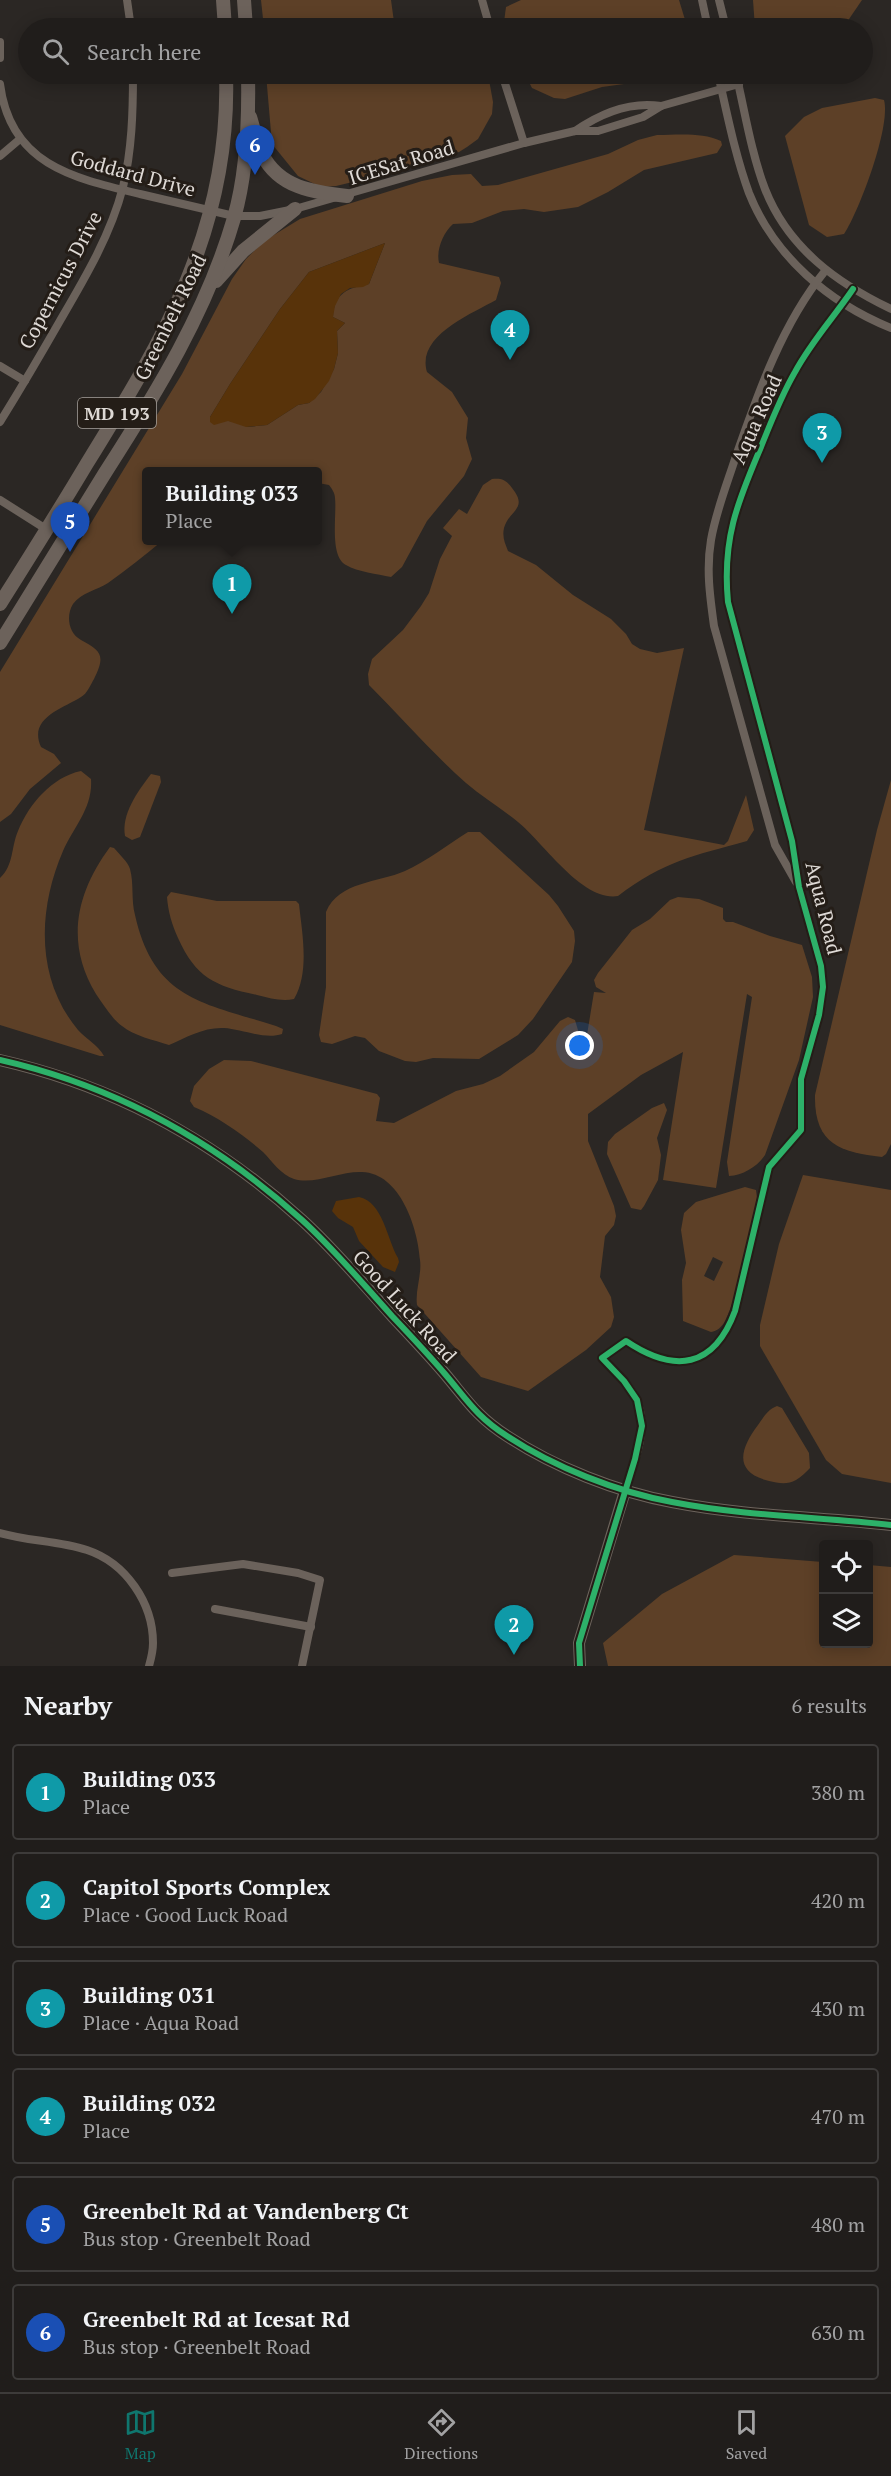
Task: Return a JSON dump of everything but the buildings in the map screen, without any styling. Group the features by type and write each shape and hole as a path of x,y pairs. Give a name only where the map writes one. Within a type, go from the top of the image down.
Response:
{"main road":[{"path":"223,0 224,18"},
{"path":"244,0 245,18"},
{"name":"Greenbelt Road","path":"0,604 104,436 168,325 188,283 211,211 222,165 226,84"},
{"name":"Greenbelt Road","path":"0,644 157,390 187,336 209,289 234,216 244,152 248,84"},
{"path":"248,109 262,153 272,169 284,180 312,192 347,196"},
{"path":"209,289 243,251 295,209"},
{"name":"Good Luck Road","path":"0,1060 72,1080 103,1093 151,1115 229,1160 304,1222 444,1372 478,1416 508,1437 549,1459 625,1491 703,1507 891,1525"},
{"path":"580,1666 579,1643 625,1491"}],"street":[{"path":"127,0 130,18"},
{"path":"482,0 487,18"},
{"path":"702,0 706,18"},
{"path":"719,0 724,18"},
{"path":"0,42 0,58"},
{"name":"Goddard Drive","path":"0,84 6,109 20,139 32,153 56,169 122,190 234,216"},
{"name":"Copernicus Drive","path":"0,422 81,285 105,236 122,190 132,122 133,84"},
{"path":"505,84 524,142"},
{"path":"721,84 750,194 776,240 815,284 843,303 891,328"},
{"path":"739,84 758,169 766,192 789,231 825,271 852,289 891,309"},
{"name":"ICESat Road","path":"234,216 260,216 295,209 347,196 524,142 575,131 608,128 643,117 661,106 739,84"},
{"name":"ICESat Road","path":"575,131 603,113 624,108 661,106"},
{"path":"0,156 20,139"},
{"name":"Aqua Road","path":"800,887 776,845 714,626 708,568 717,512 752,410 781,344 815,284 825,271"},
{"name":"Aqua Road","path":"625,1491 642,1426 637,1400 624,1381 602,1358 626,1341 650,1353 687,1362 705,1355 722,1338 729,1326 743,1280 770,1167 801,1130 801,1079 812,1044 823,987 821,966 800,887 792,841 728,603 727,550 731,523 739,500 774,415 795,372 852,289"},
{"path":"0,366 25,381"},
{"path":"0,500 46,529"},
{"path":"0,1533 88,1550 109,1561 118,1569 134,1585 146,1603 153,1644 149,1666"},
{"path":"172,1573 243,1564 298,1573 320,1580 302,1666"},
{"path":"215,1609 311,1627"}],"shaded area":[{"path":"261,0 391,0 393,18 263,18"},
{"path":"521,0 679,0 684,18 505,18 506,7"},
{"path":"753,0 862,0 850,18 754,18"},
{"path":"267,84 490,84 493,102 492,114 478,139 459,152 361,180 321,187 298,176 272,144"},
{"path":"530,84 624,84 602,87 565,99 554,98 532,88"},
{"path":"875,98 884,100 885,112 873,167 844,234 827,237 809,225 785,136 804,117 822,108"},
{"path":"657,135 706,136 721,141 722,145 717,153 644,170 578,207 544,212 524,209 503,211 472,223 453,224 449,228 439,247 439,263 499,277 501,283 496,300 460,319 437,337 426,359 427,372 452,392 468,418 466,438 472,459 464,476 427,521 402,567 391,577 356,569 341,560 336,544 334,494 329,485 322,484 322,467 142,467 142,545 157,545 108,583 85,594 73,604 69,613 71,628 77,637 93,647 100,655 98,671 85,694 49,716 39,729 38,737 41,747 54,754 61,763 30,789 11,814 0,822 0,672 182,374 232,279 246,259 264,241 300,219 422,181 471,174 482,186 498,185 608,154 638,140","holes":["385,243 369,284 355,287 344,293 336,302 333,317 345,323 337,331 338,353 334,369 321,392 309,403 298,405 267,425 248,427 210,417 280,309 309,272"]},
{"path":"385,243 369,284 350,288 341,294 335,306 333,317 345,323 337,331 338,353 334,369 329,381 315,399 298,405 267,425 246,427 228,421 214,425 210,422 210,417 230,384 280,309 309,272"},
{"path":"492,479 506,481 519,501 504,528 508,551 536,565 573,595 611,619 626,634 632,644 640,649 657,653 684,648 644,830 724,845 728,841 746,795 754,830 747,841 665,867 618,896 604,895 591,890 564,869 518,822 453,771 369,685 368,674 372,659 403,630 429,593 440,559 452,536 443,528 459,509 467,514 483,485"},
{"path":"81,771 91,779 89,799 67,842 55,873 45,919 45,943 54,988 64,1010 78,1030 104,1056 0,1025 0,878 8,867 18,831 28,811 43,793 60,779"},
{"path":"151,774 160,776 161,782 140,837 132,840 125,836 124,828 128,811"},
{"path":"891,780 891,1144 882,1157 854,1152 832,1142 819,1125 815,1095 877,830"},
{"path":"468,832 480,832 549,895 574,931 572,962 533,1019 518,1035 479,1059 433,1058 416,1062 405,1061 379,1051 365,1038 355,1036 332,1044 321,1042 319,1035 326,987 326,912 332,902 340,894 360,884 394,875 413,867"},
{"path":"110,847 114,848 129,866 134,909 144,943 155,965 169,981 186,994 205,1003 283,1029 282,1034 268,1036 217,1028 196,1033 169,1045 132,1032 115,1019 96,994 86,975 80,956 78,937 82,900 98,864"},
{"path":"171,892 217,901 296,901 299,904 304,952 302,977 294,999 276,999 242,992 208,978 192,963 178,938 169,913 167,897"},
{"path":"678,897 699,899 723,908 723,919 726,922 733,922 802,945 812,977 813,997 799,1060 765,1155 749,1170 729,1176 727,1162 752,997 747,994 716,1188 663,1180 683,1052 641,1075 588,1114 588,1141 616,1216 614,1225 605,1236 600,1277 611,1297 614,1317 611,1327 586,1350 528,1391 481,1377 417,1305 420,1266 415,1233 404,1204 387,1182 375,1175 362,1172 310,1180 289,1177 239,1133 194,1107 190,1101 194,1086 209,1069 224,1060 251,1061 377,1094 380,1098 376,1121 394,1123 456,1091 483,1084 500,1076 534,1052 560,1021 568,1017 575,1020 580,1037 586,1041 594,992 606,993 596,987 594,980 598,973 632,930 650,919 670,900"},
{"path":"664,1103 667,1110 657,1138 661,1155 658,1180 641,1210 631,1208 607,1154 608,1142 615,1134 652,1108"},
{"path":"803,1175 891,1190 891,1483 842,1474 826,1460 760,1346 760,1325 779,1244"},
{"path":"745,1187 756,1190 757,1198 736,1293 724,1323 711,1332 683,1321 682,1280 686,1263 681,1230 684,1213 696,1202","holes":["713,1257 723,1262 714,1281 704,1276"]},
{"path":"359,1197 367,1200 379,1213 398,1258 399,1262 395,1272 383,1267 359,1241 353,1227 338,1218 332,1211 336,1201"},
{"path":"777,1406 782,1408 809,1453 810,1468 793,1482 779,1483 757,1477 745,1466 743,1459 752,1434 766,1414"},
{"path":"734,1555 819,1562 819,1648 873,1648 873,1565 891,1567 891,1666 608,1666 603,1643 662,1594"}],"cycle path":[{"path":"580,1666 579,1643 635,1459 642,1426 637,1400 624,1381 602,1358 626,1341 644,1352 676,1361 691,1360 704,1354 716,1344 735,1311 769,1167 801,1130 801,1079 819,1015 823,987 821,966 799,887 792,841 728,602 727,560 729,540 738,504 781,400 808,350 853,289"},
{"path":"0,1060 42,1071 123,1101 162,1120 234,1165 302,1220 325,1243 432,1359 480,1415 507,1436 545,1458 586,1477 651,1498 699,1507 891,1525"}],"place":[{"name":"Greenbelt Rd at Icesat Rd","path":"255,175"},
{"name":"Building 032","path":"510,360"},
{"name":"Building 031","path":"822,463"},
{"name":"Greenbelt Rd at Vandenberg Ct","path":"70,552"},
{"name":"Building 033","path":"232,614"},
{"name":"Capitol Sports Complex","path":"514,1655"}]}
